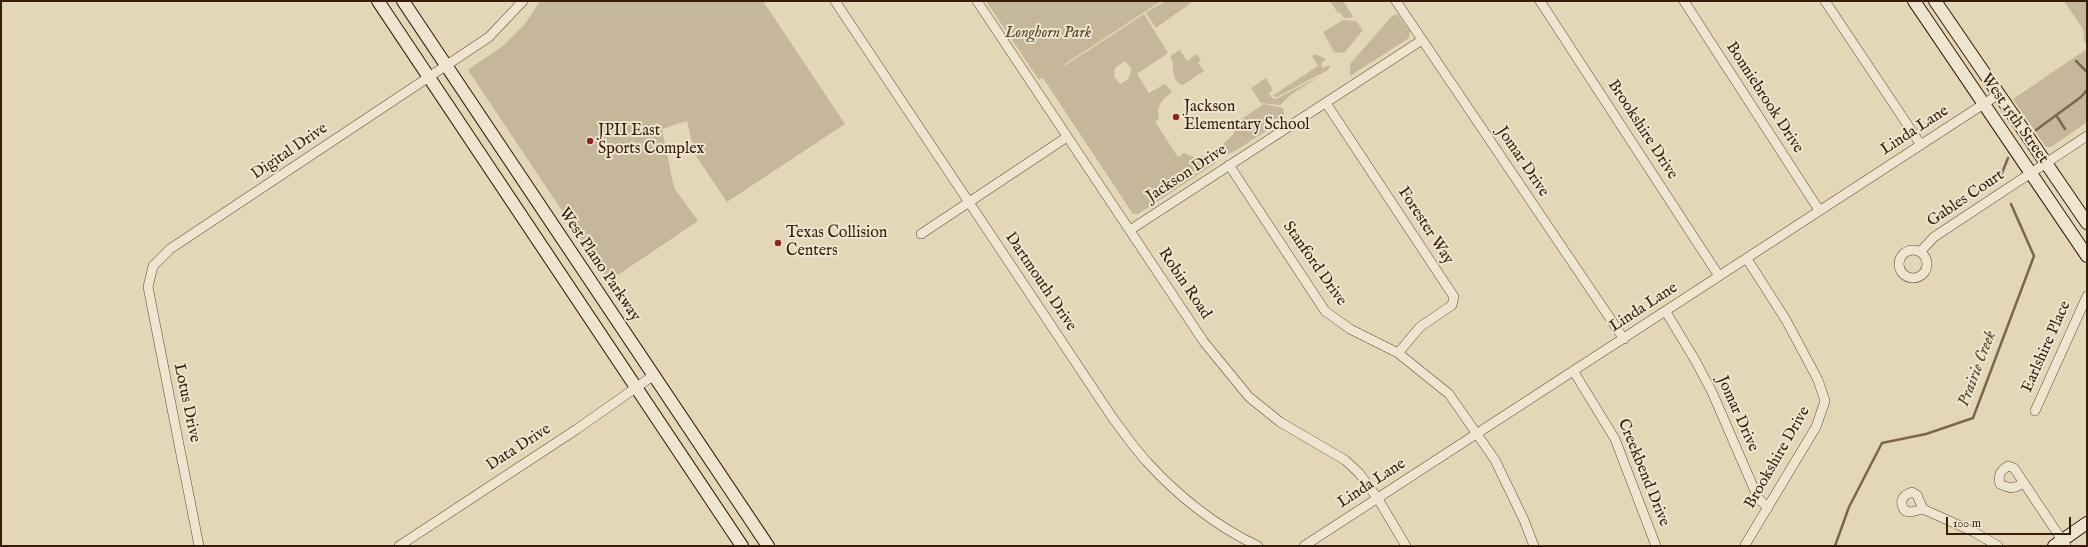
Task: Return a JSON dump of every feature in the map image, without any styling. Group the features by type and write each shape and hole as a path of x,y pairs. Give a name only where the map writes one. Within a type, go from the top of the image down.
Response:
{"main road":[{"path":"378,1 635,388 742,546"},
{"name":"West Plano Parkway","path":"403,1 768,546"},
{"name":"West 15th Street","path":"1914,1 2087,256"},
{"name":"West 15th Street","path":"1935,1 2087,223"},
{"path":"527,225 545,213"},
{"path":"2061,544 2087,523"}],"street":[{"name":"Digital Drive","path":"153,266 170,249 489,37 523,1"},
{"name":"Dartmouth Drive","path":"835,1 1112,417 1147,462 1191,504 1221,525 1258,546"},
{"name":"Robin Road","path":"977,1 1204,342 1249,397 1280,422 1345,460 1359,473 1378,499 1406,546"},
{"name":"Jomar Drive","path":"1396,1 1624,339"},
{"name":"Brookshire Drive","path":"1540,1 1719,276"},
{"name":"Bonniebrook Drive","path":"1684,1 1819,210"},
{"path":"1825,1 1921,145"},
{"name":"Jackson Drive","path":"1130,230 1422,40"},
{"name":"Linda Lane","path":"1304,546 1574,372 1819,210 1999,94"},
{"name":"Forester Way","path":"1326,103 1454,297 1452,305 1420,328 1398,352"},
{"name":"Gables Court","path":"1920,252 1934,237 2087,136"},
{"path":"921,234 1067,137"},
{"name":"Stanford Drive","path":"1229,165 1325,311 1350,329 1398,352 1449,394 1495,460 1512,492 1534,546"},
{"name":"Brookshire Drive","path":"1745,545 1816,427 1825,401 1818,380 1786,320 1747,259"},
{"name":"Lotus Drive","path":"153,266 148,287 199,546"},
{"name":"Earlshire Place","path":"2035,411 2087,296"},
{"name":"Jomar Drive","path":"1666,312 1696,360 1712,392 1758,498 1768,508"},
{"name":"Creekbend Drive","path":"1574,372 1615,439 1656,546"},
{"name":"Data Drive","path":"400,546 577,429 654,375"},
{"path":"2023,482 2061,544"},
{"path":"1923,509 1974,532 1998,546"}],"green space":[{"name":"JPII East Sports Complex","path":"540,1 763,1 845,124 727,202 694,153 687,121 662,129 674,188 698,221 609,281 468,70 504,45 525,24"},
{"name":"Longhorn Park","path":"986,1 1161,1 1059,68 1144,14 1168,53 1137,74 1149,93 1165,84 1171,90 1171,93 1164,98 1160,104 1158,111 1159,119 1155,122 1178,157 1184,153 1195,158 1209,154 1215,156 1216,163 1138,214 1133,214 1043,78 1039,80","holes":["1125,61 1131,68 1132,67 1128,78 1120,84 1114,77 1115,68"]},
{"path":"1165,1 1189,1 1191,3 1156,28 1146,13"},
{"path":"1330,1 1343,1 1353,16 1350,18 1344,18 1340,12 1338,13"},
{"path":"2064,1 2087,1 2087,45 2084,41 2083,29"},
{"path":"1397,14 1410,31 1409,38 1350,76 1350,64 1392,16"},
{"path":"1343,20 1356,21 1363,30 1344,53 1334,52 1323,32"},
{"path":"2087,49 2087,122 2051,147 2046,147 2013,99"},
{"path":"1180,50 1187,61 1197,54 1201,60 1198,63 1204,71 1183,85 1174,77 1173,64 1170,56"},
{"path":"1315,54 1326,59 1321,64 1323,68 1329,65 1328,70 1277,97 1272,96 1318,66 1312,56"},
{"path":"1322,75 1292,94 1280,105 1261,103 1251,88 1266,78 1273,90 1269,93 1272,98 1276,99"},
{"path":"1264,104 1283,108 1285,119 1228,154 1224,149 1224,143 1233,135 1236,122 1241,130 1244,128 1240,120"}],"waterway":[{"path":"2076,61 2087,72"},
{"name":"Prairie Creek","path":"2036,130 2081,97 2087,90"},
{"path":"2056,115 2065,129"},
{"name":"Prairie Creek","path":"2002,178 2002,173 2008,158"},
{"name":"Prairie Creek","path":"1835,546 1849,507 1882,443 1926,434 1973,418 2034,256 2011,204"}],"place":[{"name":"Jackson Elementary School","path":"1176,117"},
{"name":"JPII East Sports Complex","path":"590,141"},
{"name":"Texas Collision Centers","path":"778,243"}]}
